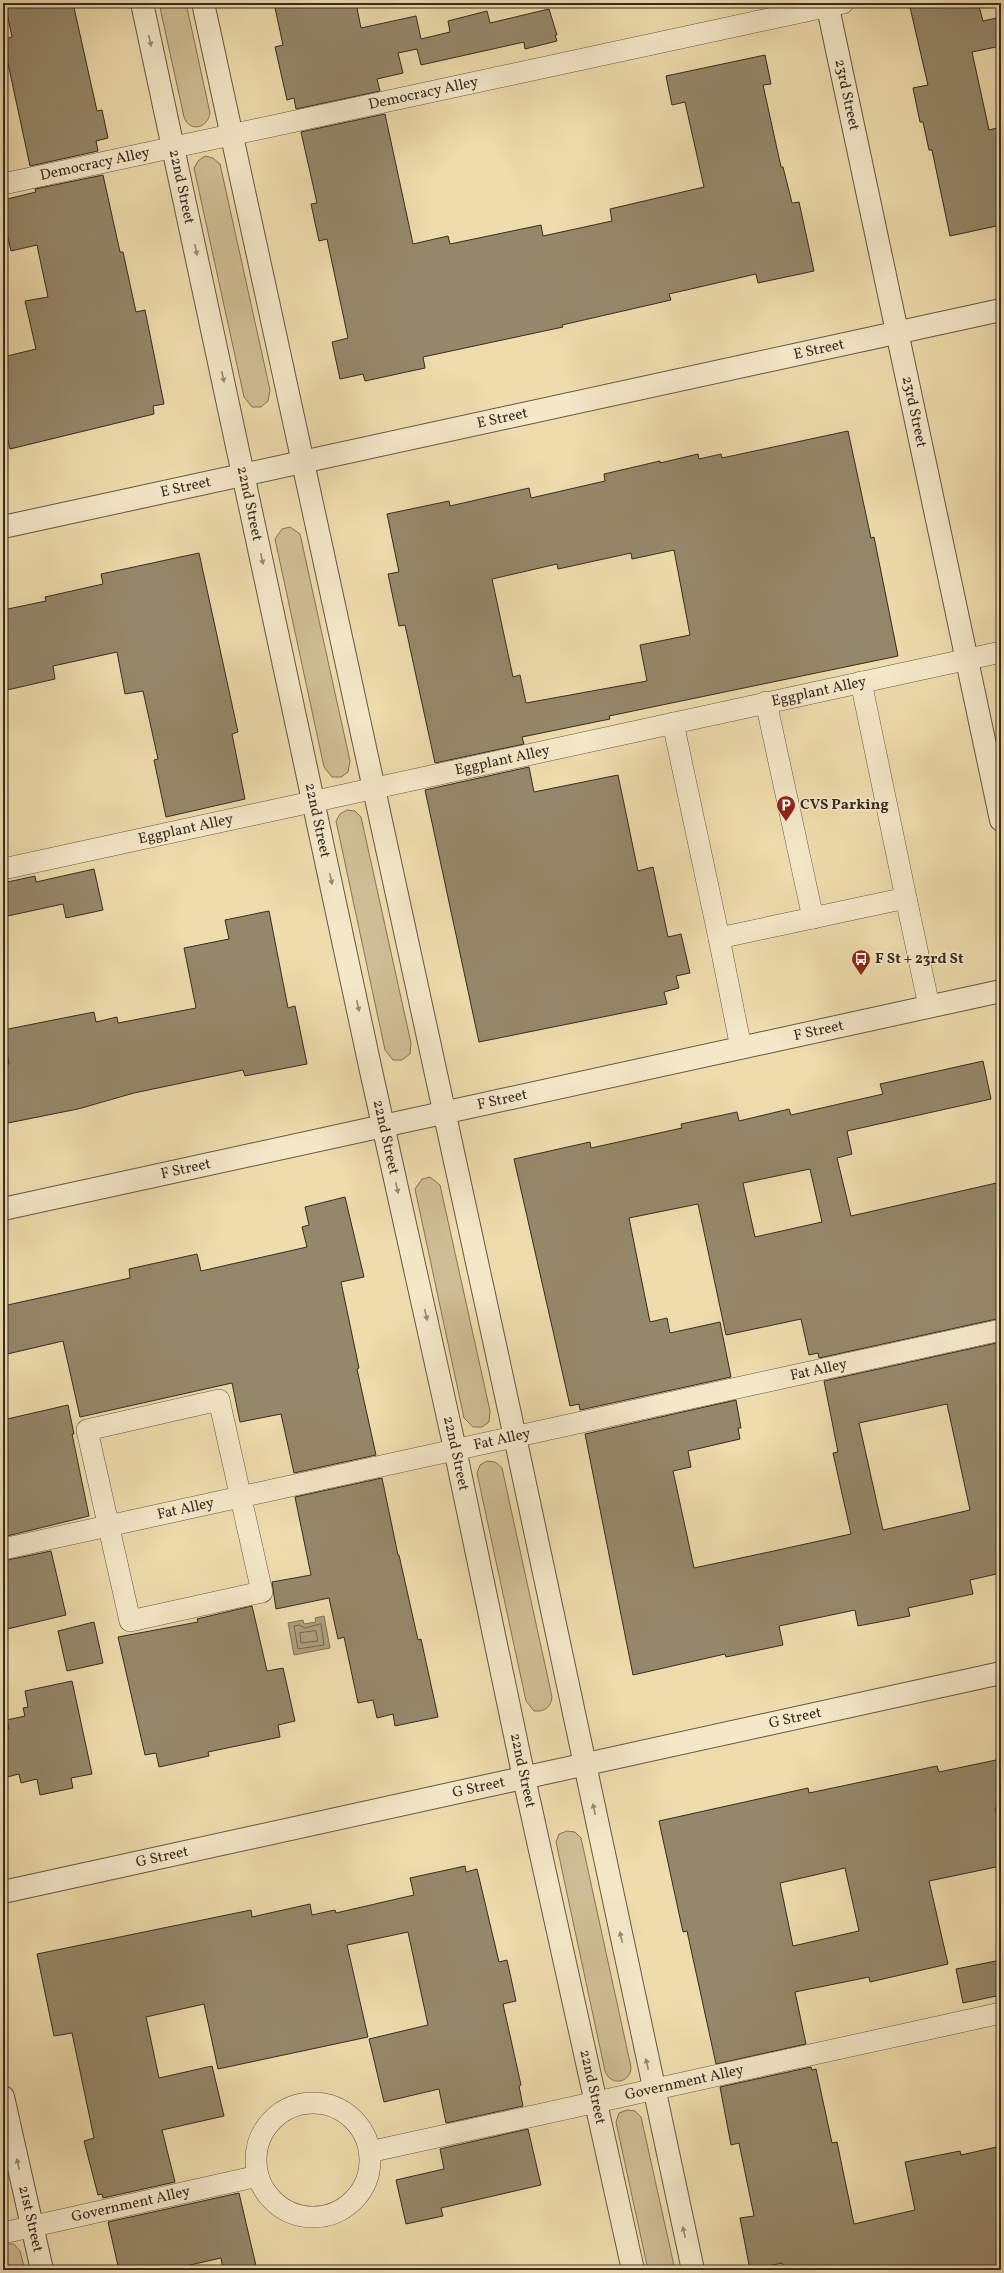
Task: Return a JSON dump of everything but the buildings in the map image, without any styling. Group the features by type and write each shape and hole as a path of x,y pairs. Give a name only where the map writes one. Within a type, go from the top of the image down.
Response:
{"street":[{"name":"22nd Street","path":"142,3 174,146 383,1126 456,1449 524,1778 633,2270"},
{"path":"203,3 230,134 304,463 443,1113 516,1437 584,1765 693,2270"},
{"name":"23rd Street","path":"833,4 897,333 1001,820"},
{"name":"E Street","path":"3,527 304,463 1001,310"},
{"name":"F Street","path":"3,1209 1001,991"},
{"name":"G Street","path":"3,1892 1001,1673"},
{"name":"21st Street","path":"3,2097 42,2270"}],"lane":[{"name":"Democracy Alley","path":"3,184 833,4"},
{"name":"Eggplant Alley","path":"3,869 373,787 1001,652"},
{"path":"860,682 929,1006"},
{"path":"766,702 813,918"},
{"path":"673,723 741,1048"},
{"path":"719,938 906,898"},
{"name":"Fat Alley","path":"3,1549 1001,1330"},
{"path":"219,1400 240,1496 262,1592 130,1621 87,1430 219,1400"},
{"name":"Government Alley","path":"369,2152 1001,2013"},
{"path":"310,2103 328,2105 345,2113 358,2126 367,2142 369,2152 370,2160 367,2179 357,2196 343,2209 326,2216 307,2217 288,2212 272,2201 261,2186 256,2167 257,2149 263,2132 275,2117 291,2108 310,2103"},
{"name":"Government Alley","path":"3,2233 258,2176"}],"shaded area":[{"path":"159,3 186,3 210,113 206,122 198,127 190,125 184,117"},
{"path":"205,156 213,158 220,164 270,390 268,401 261,407 252,407 244,397 194,168 198,161"},
{"path":"290,527 300,534 350,761 348,772 341,777 332,777 324,767 275,539 282,529"},
{"path":"347,810 355,811 361,817 411,1043 410,1054 402,1060 393,1060 385,1050 336,821 340,814"},
{"path":"430,1177 440,1185 490,1411 489,1422 482,1427 473,1427 464,1418 415,1189 422,1179"},
{"path":"487,1461 495,1462 502,1468 552,1697 549,1706 541,1711 534,1711 526,1701 477,1473 480,1465"},
{"path":"567,1831 575,1832 581,1838 631,2067 628,2077 620,2081 612,2079 605,2071 556,1842 559,1834"},
{"path":"627,2110 635,2111 641,2117 675,2270 648,2270 616,2122 619,2113"},
{"path":"14,2244 20,2251 25,2270 3,2270 3,2245"}],"water":[{"path":"324,1616 330,1648 294,1655 288,1623 303,1620 304,1624 316,1622 315,1618"}],"place":[{"name":"CVS Parking","path":"786,822"},
{"name":"F St + 23rd St","path":"861,976"}]}
